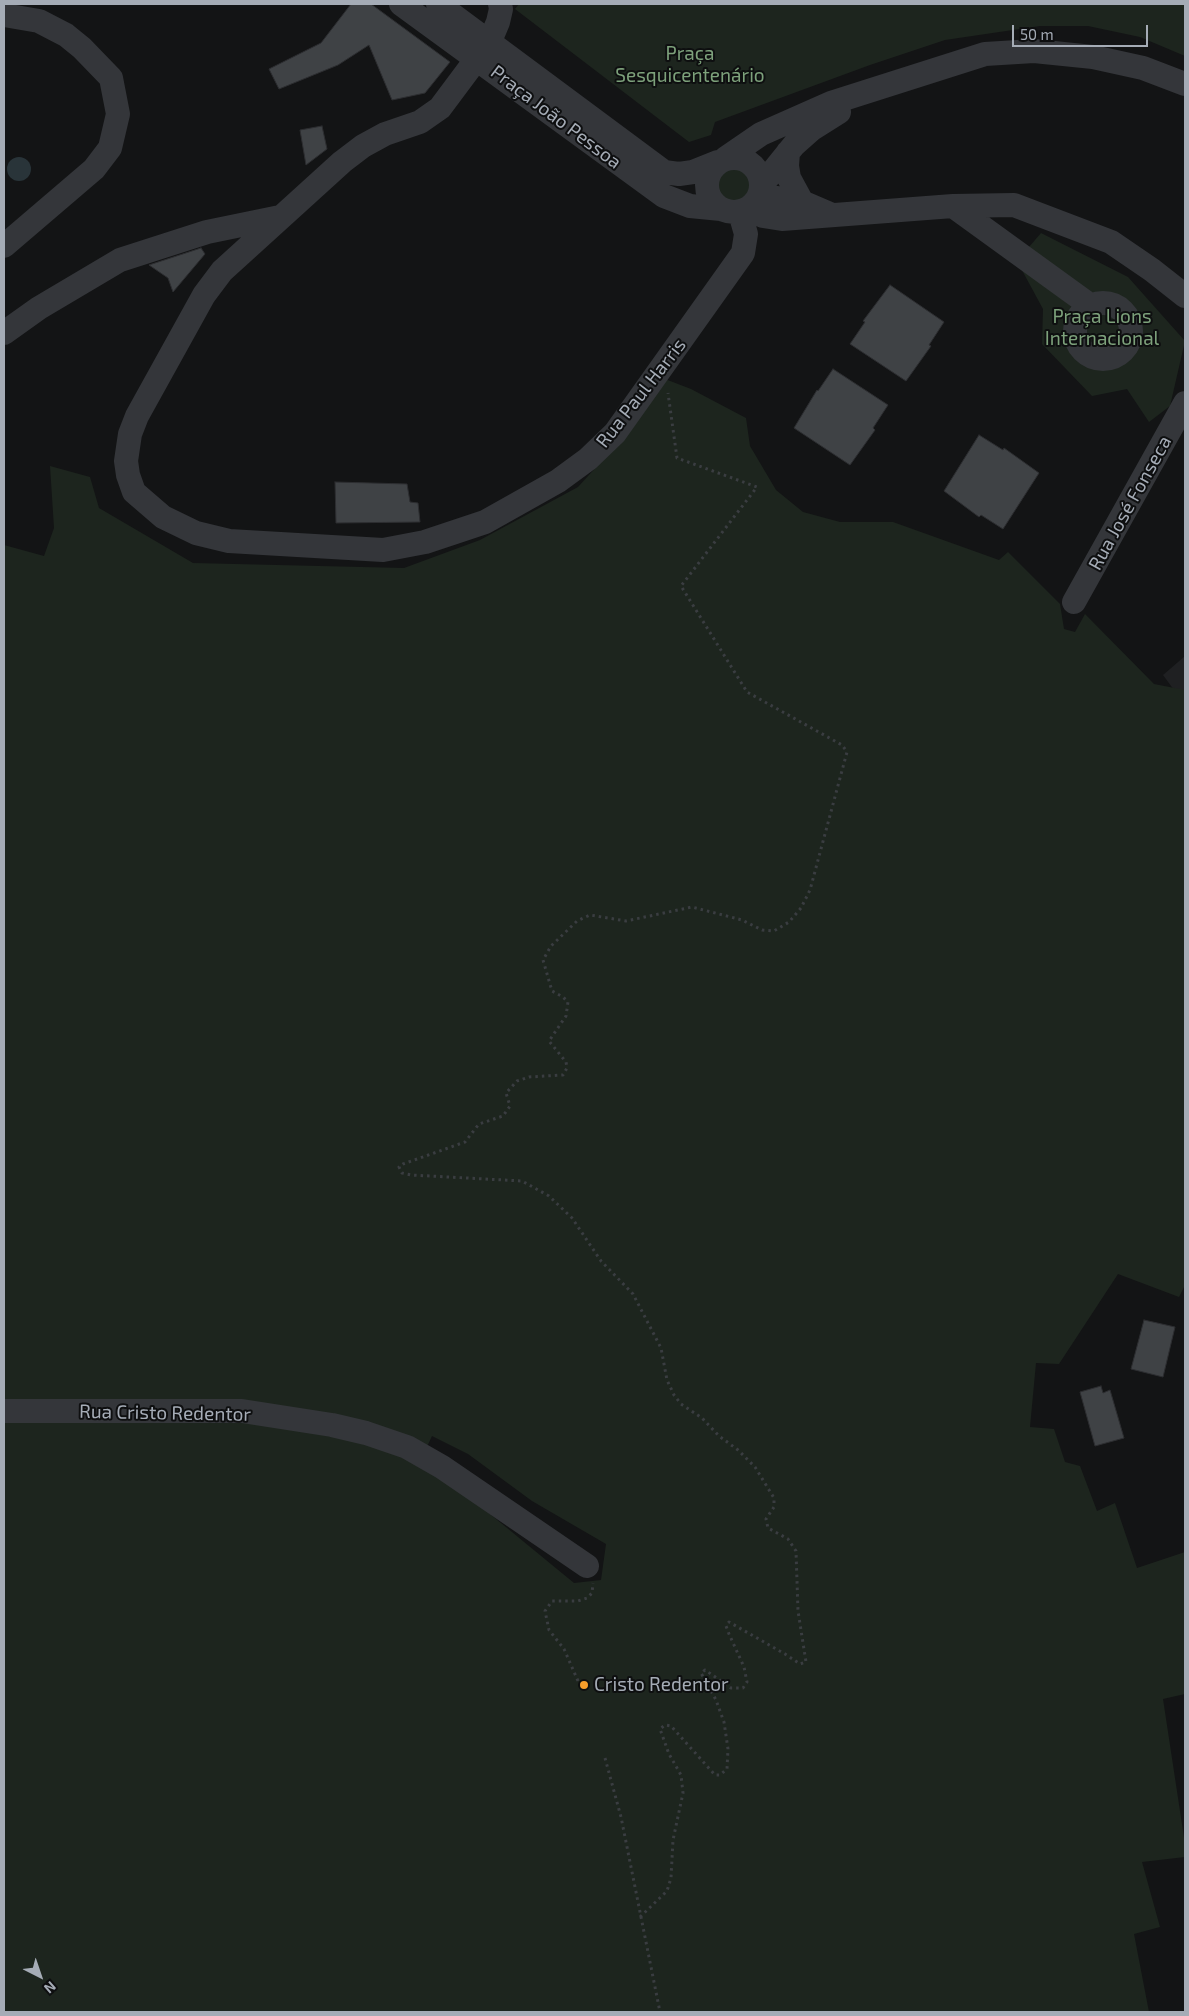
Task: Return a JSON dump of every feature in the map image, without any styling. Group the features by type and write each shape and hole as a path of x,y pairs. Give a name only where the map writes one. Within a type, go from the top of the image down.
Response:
{"street":[{"name":"Praça João Pessoa","path":"400,4 483,50 664,172 679,174 693,172 722,160"},
{"name":"Praça João Pessoa","path":"438,4 483,50 664,196 690,206 746,202"},
{"path":"4,333 39,308 120,260 207,232 280,217 363,146 385,134 420,122 432,115 483,50 498,22 501,9 500,4"},
{"path":"4,15 39,21 66,35 82,48 111,78 118,114 110,148 94,169 4,246"},
{"path":"834,216 802,202 714,204 706,187 707,177 722,160 760,134 831,103 985,54 1034,51 1093,57 1143,68 1185,84"},
{"path":"746,202 788,152 812,129 862,94"},
{"path":"788,152 787,166 789,178 802,202"},
{"path":"722,160 735,157 751,163 760,178 746,202"},
{"path":"746,202 763,216 782,219 953,206 1014,205 1076,227 1111,242 1185,296"},
{"name":"Rua Paul Harris","path":"280,217 222,271 204,295 137,416 130,434 126,461 128,475 134,492 163,518 196,533 229,541 383,550 426,542 485,522 558,481 588,459 615,433 743,253 746,234 746,202"},
{"path":"953,206 1091,306"},
{"name":"Rua José Fonseca","path":"1074,602 1185,403"},
{"name":"Rua Cristo Redentor","path":"4,1411 242,1411 332,1425 366,1433 407,1448 442,1466 587,1566"}],"path":[{"path":"640,1917 667,1891 672,1878 672,1840 683,1793 681,1775 669,1754 660,1729 666,1725 671,1726 715,1775 720,1775 727,1769 728,1749 724,1722 716,1700 701,1673 704,1670 708,1672 730,1688 743,1688 747,1682 744,1667 726,1626 729,1622 800,1664 806,1662 798,1611 796,1551 788,1539 768,1528 766,1519 774,1507 774,1498 755,1466 674,1395 667,1380 661,1348 632,1294 601,1260 566,1212 549,1196 522,1181 412,1175 402,1173 399,1167 465,1142 479,1124 503,1116 510,1106 506,1093 517,1081 529,1077 563,1074 568,1068 566,1062 549,1040 566,1016 568,1002 552,991 542,960 565,931 577,921 590,914 626,921 692,907 742,920 762,930 774,931 789,922 801,908 810,890 847,752 842,745 747,692 681,586 757,487 677,458 664,365"},
{"path":"578,1681 564,1649 549,1630 545,1612 552,1601 578,1601 592,1593 593,1581 587,1566"},
{"path":"605,1758 621,1817 660,2012"}],"shaded area":[{"path":"19,157 28,160 31,169 28,178 19,181 10,178 7,169 10,160"},
{"path":"1185,656 1185,705 1163,675"}],"green space":[{"name":"Praça Sesquicentenário","path":"519,4 1185,4 1185,56 1140,37 1088,26 1040,26 945,40 870,65 715,122 711,135 689,142 515,9"},
{"path":"734,167 741,168 746,172 750,177 750,191 746,196 741,200 734,201 727,200 722,196 718,191 717,184 718,177 722,172 727,168"},
{"name":"Praça Lions Internacional","path":"1041,233 1128,277 1185,341 1170,406 1149,422 1127,389 1092,396 1042,344 1043,309 1017,261"},
{"path":"665,379 691,389 746,418 750,446 776,490 803,512 840,522 893,522 999,560 1008,552 1060,604 1064,629 1075,632 1085,614 1154,684 1185,690 1185,1285 1179,1297 1118,1274 1059,1364 1036,1363 1030,1427 1054,1429 1065,1462 1080,1466 1097,1511 1115,1503 1137,1568 1185,1552 1185,1694 1163,1699 1185,1844 1185,1857 1142,1862 1160,1927 1134,1934 1149,2012 4,2012 4,545 44,556 54,528 50,466 90,477 99,508 193,563 404,568 480,540 578,487 620,441","holes":["432,1436 468,1454 532,1501 606,1544 601,1580 574,1583 462,1491 418,1466"]}],"building":[{"path":"351,4 371,4 450,62 425,93 392,100 369,45 338,65 279,89 269,69 321,43"},
{"path":"322,126 327,149 306,165 300,130"},
{"path":"201,248 205,254 173,292 168,278 149,265"},
{"path":"890,285 944,322 929,345 931,346 906,381 850,344 865,322 863,321"},
{"path":"833,369 888,405 873,428 875,430 850,465 794,428 817,390"},
{"path":"979,435 1003,450 1004,448 1039,473 1003,529 981,515 979,517 944,491"},
{"path":"335,482 407,484 410,502 418,503 420,522 336,523"},
{"path":"1144,1320 1175,1327 1163,1377 1131,1369"},
{"path":"1101,1386 1103,1393 1110,1390 1124,1438 1095,1446 1080,1392"}],"place":[{"name":"Cristo Redentor","path":"584,1685"}]}
